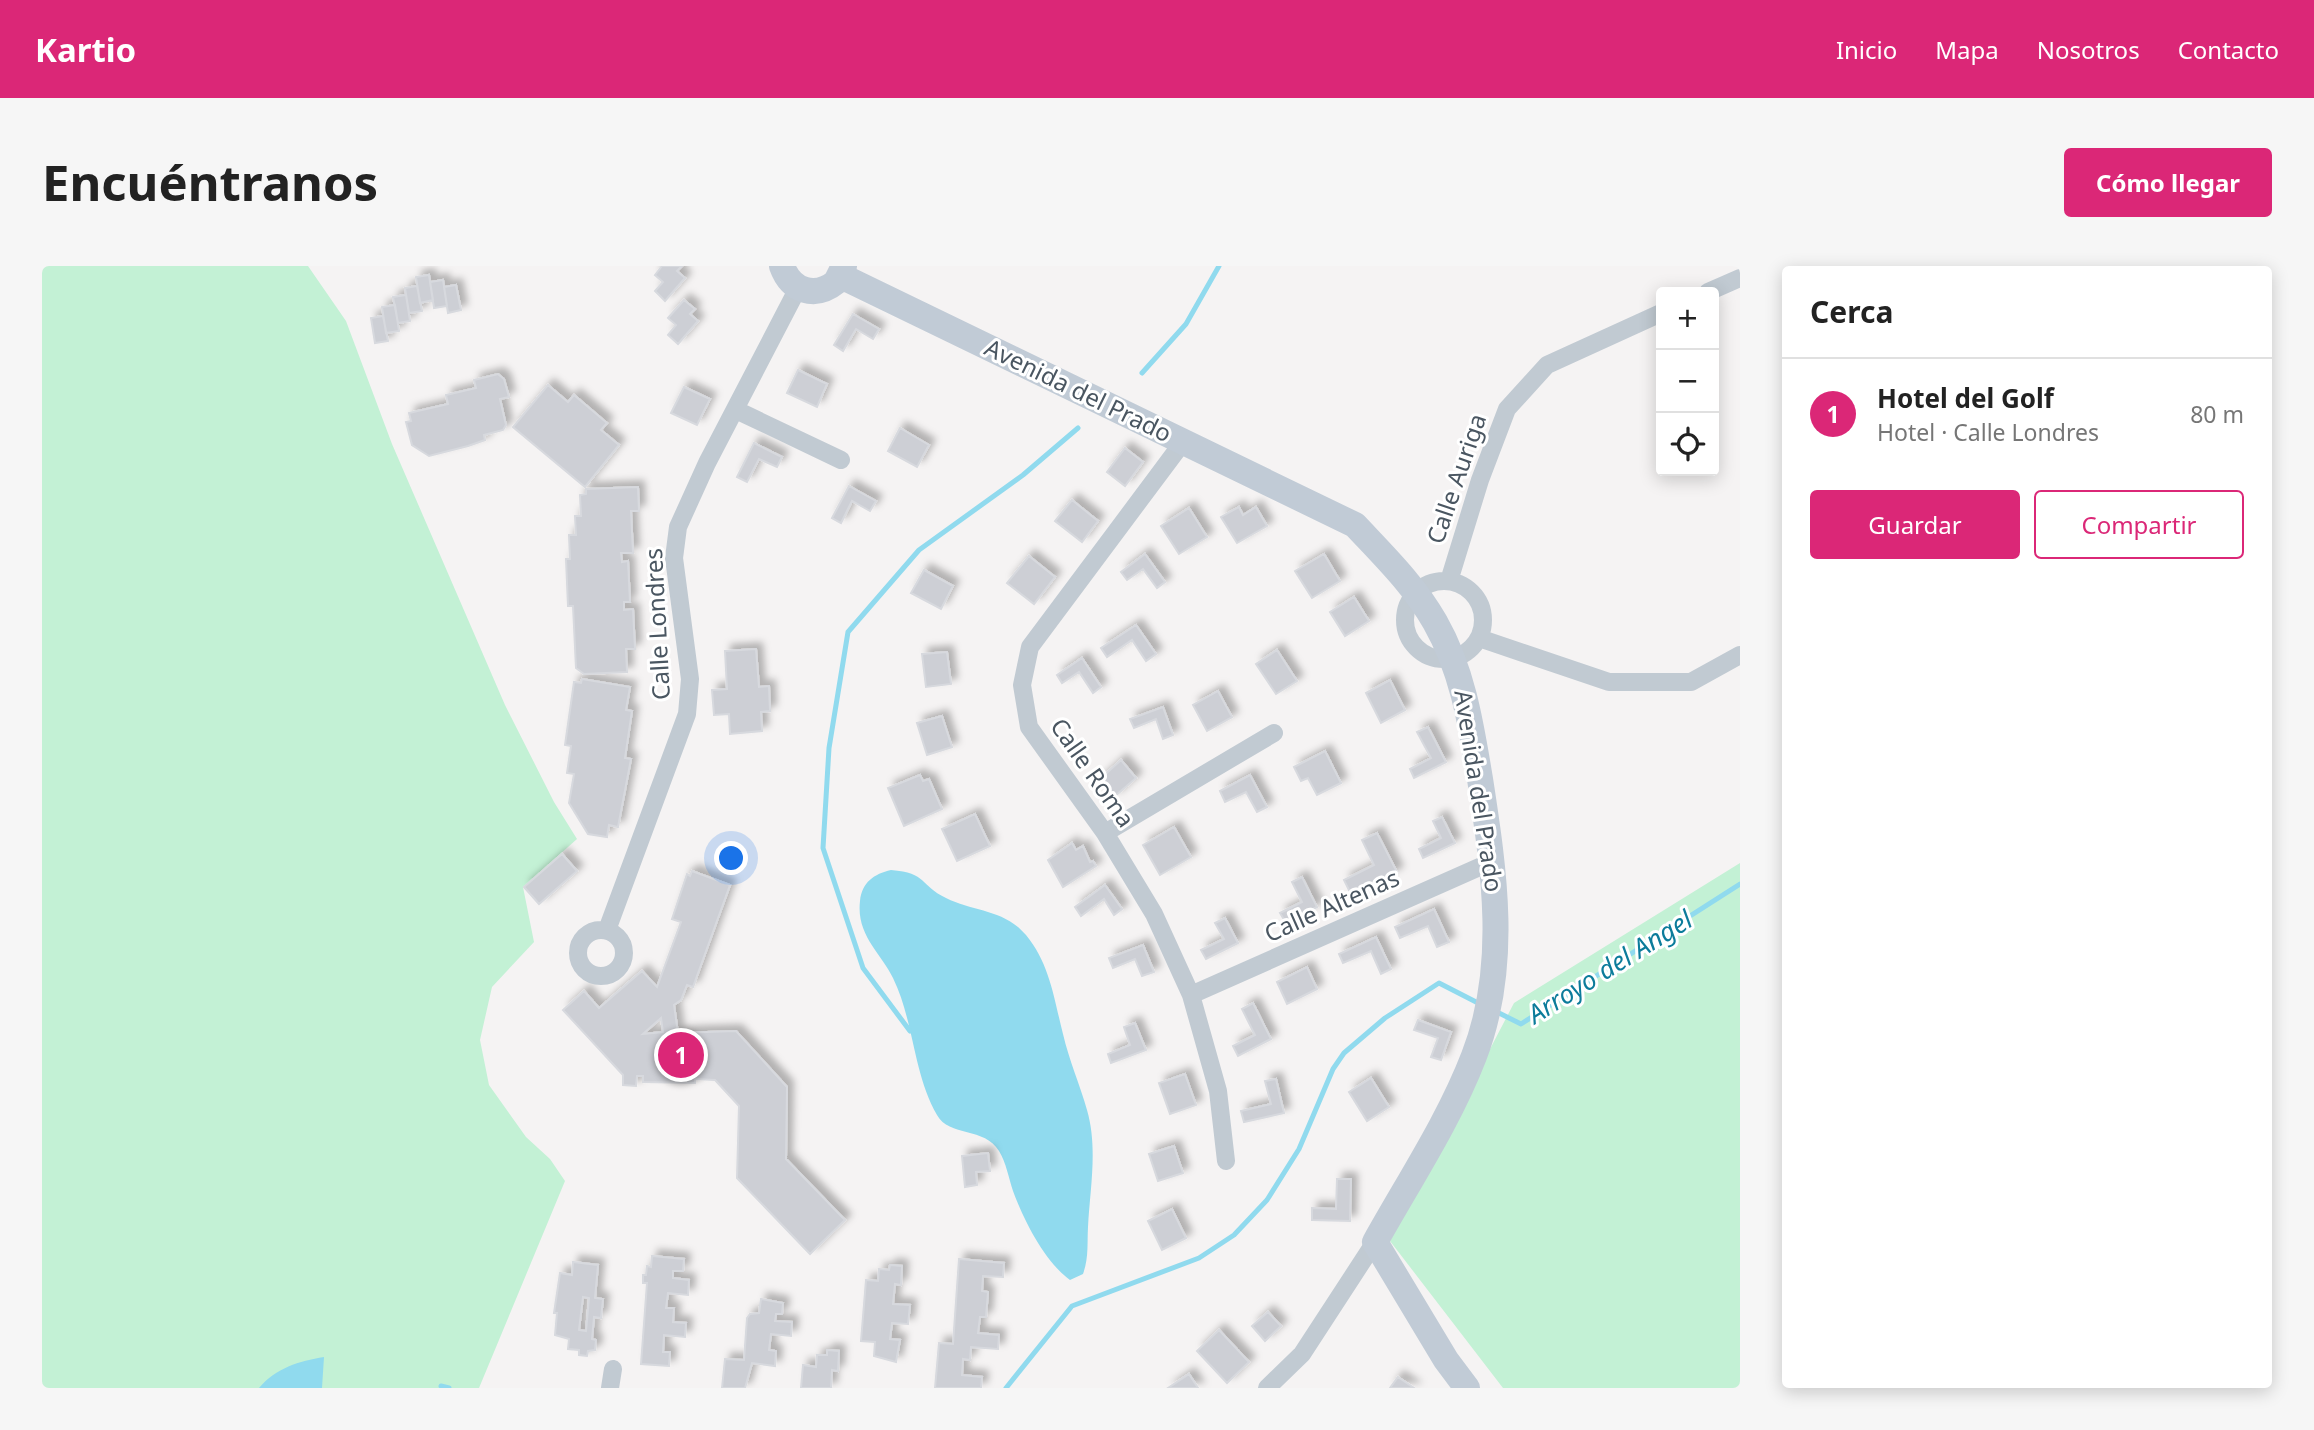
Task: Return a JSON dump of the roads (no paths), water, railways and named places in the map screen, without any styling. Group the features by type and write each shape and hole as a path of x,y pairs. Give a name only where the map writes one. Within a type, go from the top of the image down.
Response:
{"street":[{"path":"782,266 786,278 798,288 822,290 843,271"},
{"name":"Avenida del Prado","path":"843,271 1355,525 1417,592 1453,659 1468,705 1493,861 1497,911 1493,969 1475,1054 1452,1106 1375,1242 1302,1354 1267,1388"},
{"path":"1719,287 1740,278"},
{"name":"Calle Londres","path":"607,930 687,714 690,679 674,558 678,527 707,463 798,288"},
{"name":"Calle Auriga","path":"1449,582 1480,480 1507,409 1547,365 1656,315"},
{"path":"736,410 841,460"},
{"name":"Calle Roma","path":"1183,442 1030,646 1022,685 1029,727 1055,767 1105,833 1154,914 1191,995 1218,1091 1226,1161"},
{"path":"1417,592 1437,582 1449,582 1471,592 1478,602 1482,614 1479,638 1472,648 1453,659"},
{"path":"1479,638 1609,682 1691,682 1740,655"},
{"path":"1105,833 1274,733"},
{"name":"Calle Altenas","path":"1191,995 1493,861"},
{"path":"1375,1242 1446,1360 1467,1388"},
{"path":"610,1388 612,1369"}],"water":[{"path":"891,870 918,877 937,893 957,903 1008,920 1026,935 1041,958 1087,1110 1092,1139 1086,1262 1083,1274 1070,1280 1052,1263 1029,1228 1005,1165 993,1143 950,1127 937,1115 929,1099 900,995 888,969 870,943 860,913 861,894 866,884 879,874"},
{"path":"324,1357 322,1388 259,1388 288,1366"}],"waterway":[{"path":"1142,373 1186,324 1219,266"},
{"path":"910,1031 863,968 823,848 829,748 848,632 919,550 1023,475 1078,428"},
{"name":"Arroyo del Angel","path":"1495,1011 1521,1024 1740,884"},
{"path":"1006,1388 1072,1306 1199,1258 1234,1235 1267,1200 1299,1149 1333,1069 1344,1053 1385,1018 1439,983 1480,1004"},
{"path":"441,1386 449,1388"}],"place":[{"name":"Hotel del Golf","path":"681,1055"}]}
